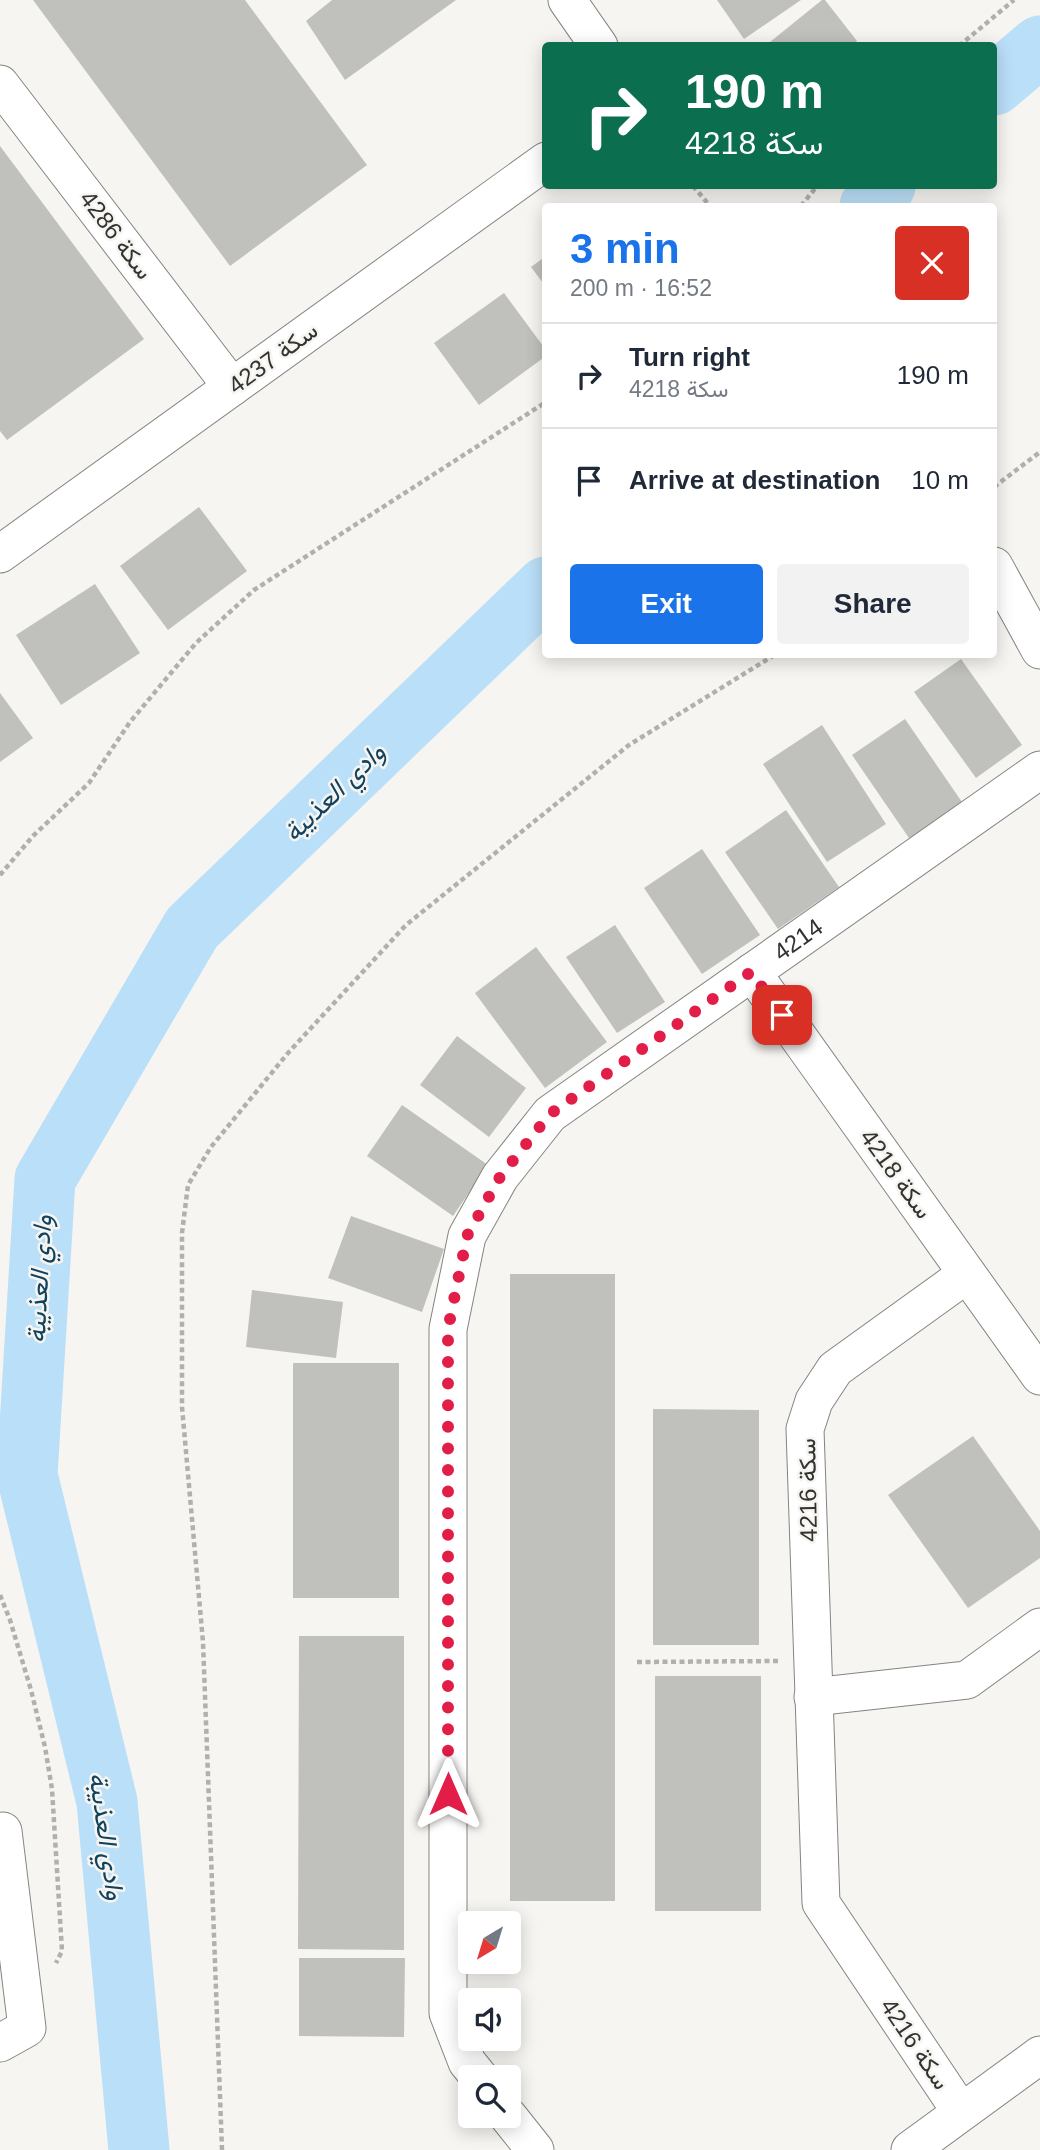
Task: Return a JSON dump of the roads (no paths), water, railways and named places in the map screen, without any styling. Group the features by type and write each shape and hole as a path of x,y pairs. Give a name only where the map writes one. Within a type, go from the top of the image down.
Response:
{"street":[{"path":"566,0 596,42"},
{"name":"سكة 4286","path":"0,84 232,387"},
{"name":"سكة 4237","path":"0,554 542,164"},
{"path":"997,571 1040,650"},
{"name":"4214","path":"469,2065 448,2013 448,1329 467,1236 500,1177 550,1114 1040,770"},
{"name":"سكة 4218","path":"751,972 1040,1376"},
{"name":"سكة 4216","path":"961,2112 821,1903 805,1429 814,1401 835,1369 967,1275"},
{"path":"813,1697 967,1680 1040,1627"},
{"path":"0,2043 27,2028 4,1831"},
{"path":"909,2150 1040,2055"},
{"path":"518,2128 535,2150"}],"waterway":[{"name":"وادي العذيبة","path":"997,82 1040,46"},
{"name":"وادي العذيبة","path":"872,203 883,189"},
{"name":"وادي العذيبة","path":"139,2150 107,1802 27,1475 45,1179 192,928 542,591"}]}
